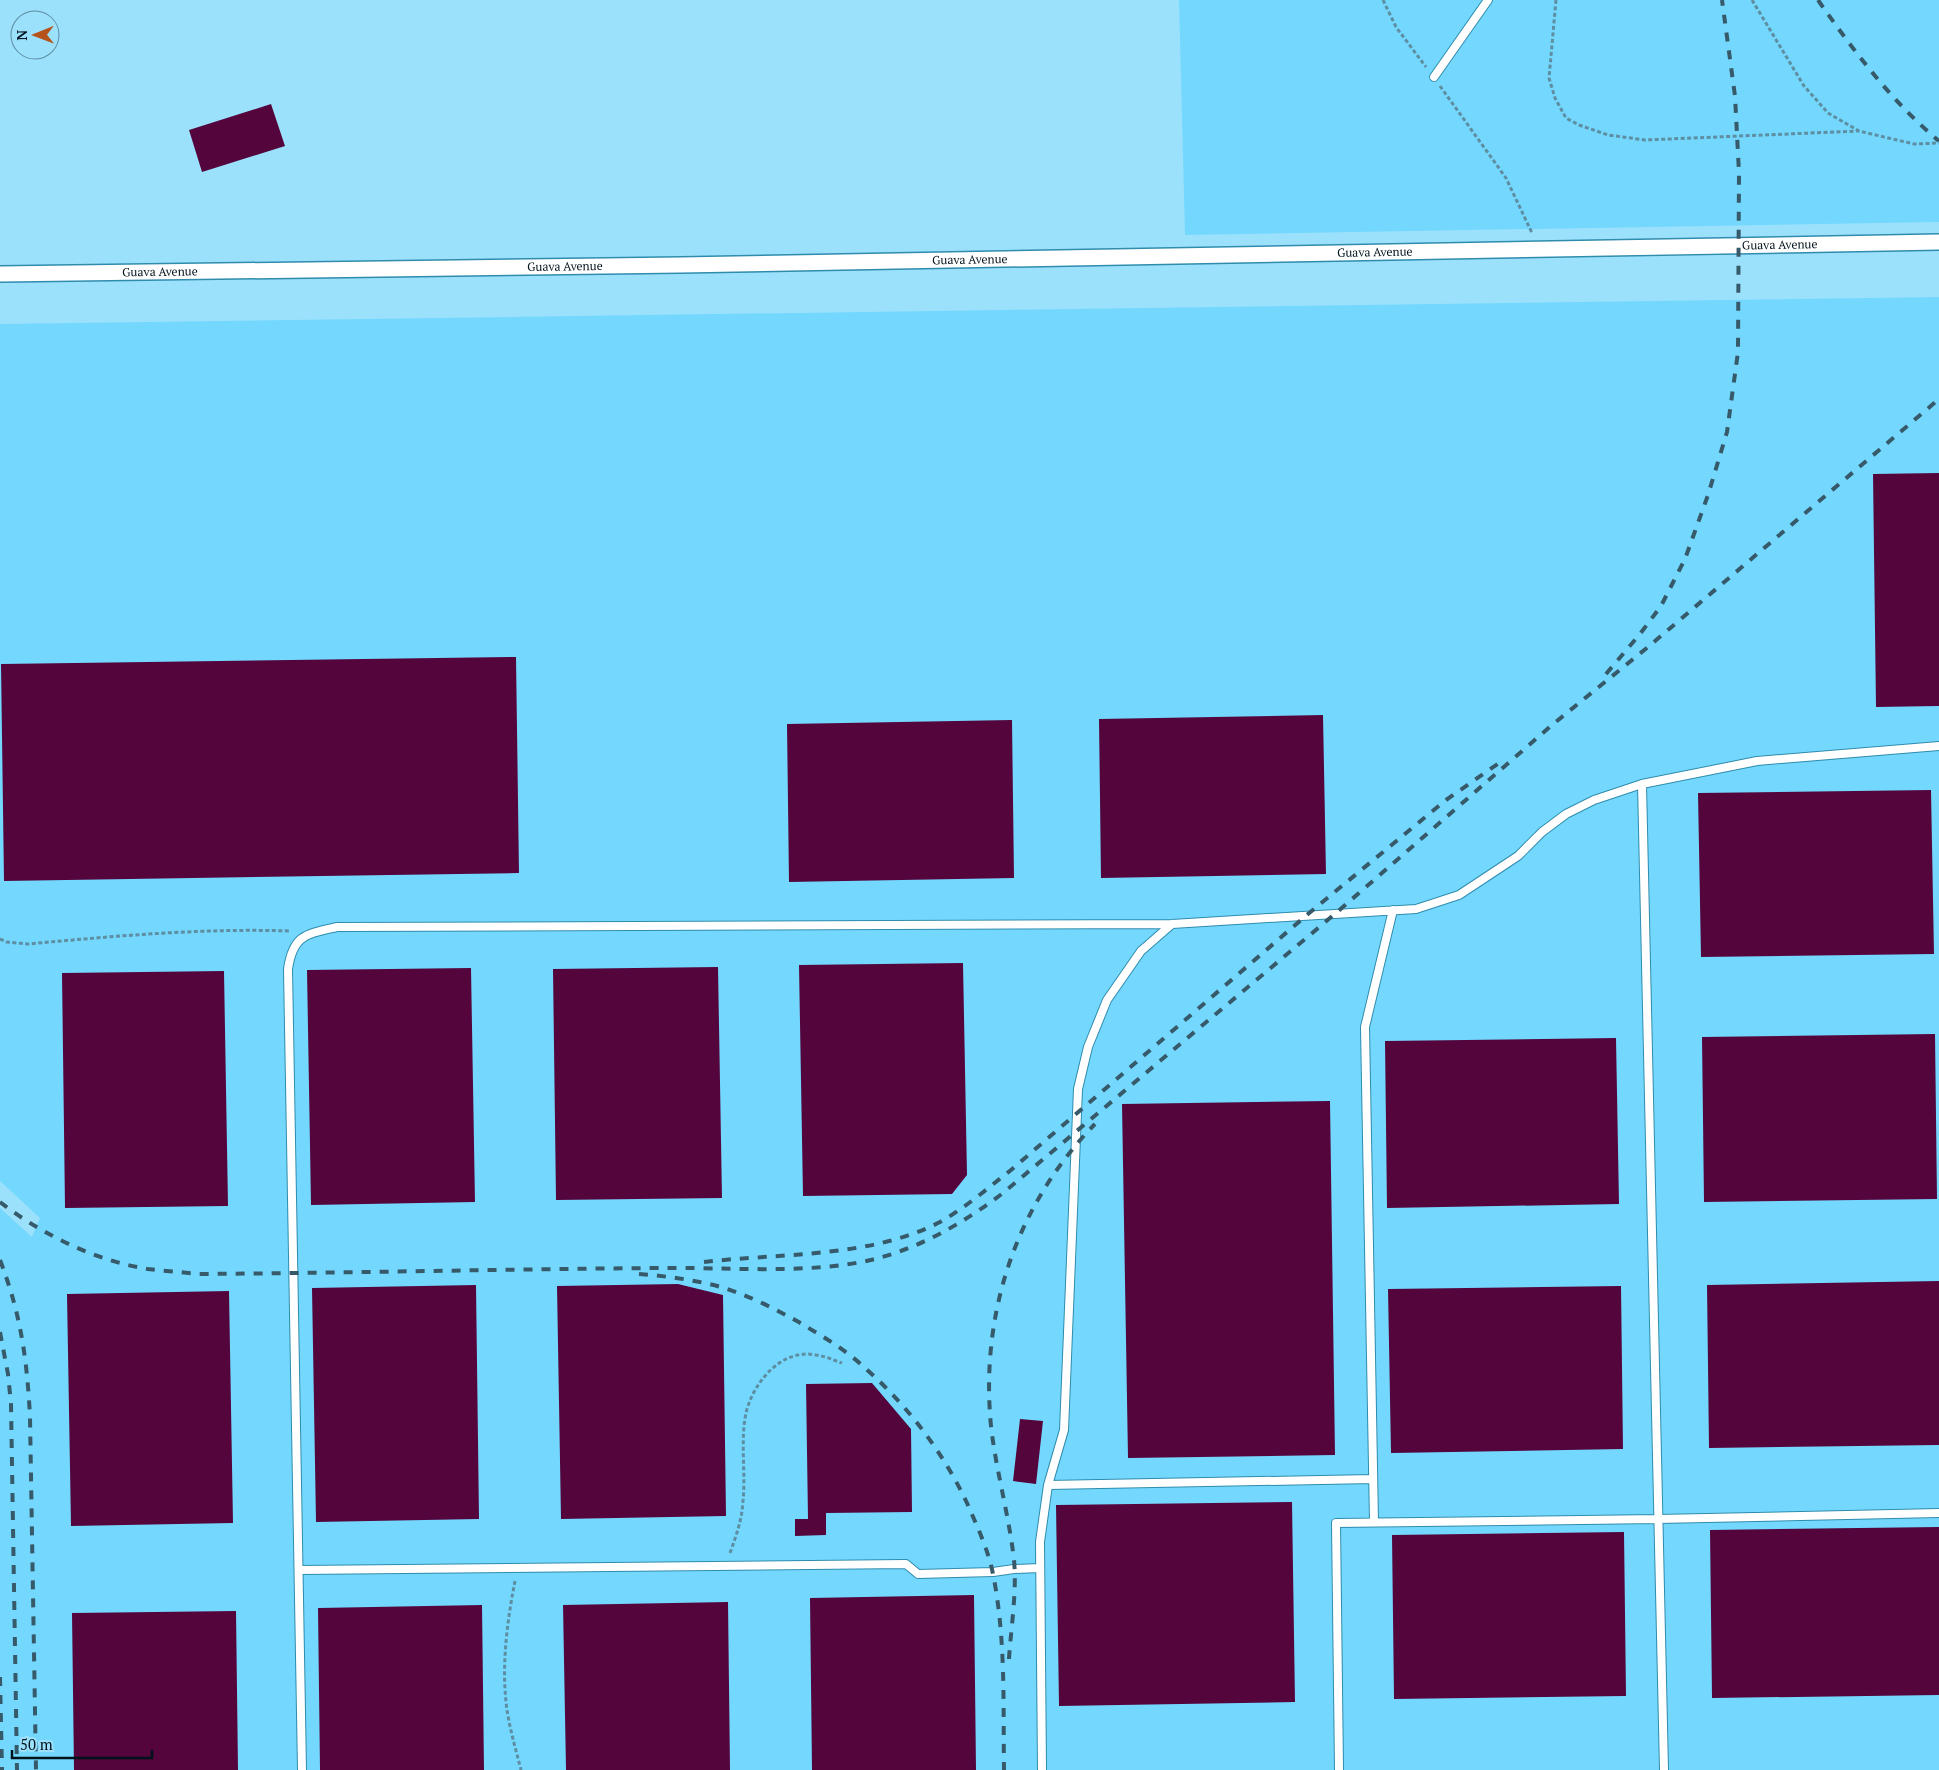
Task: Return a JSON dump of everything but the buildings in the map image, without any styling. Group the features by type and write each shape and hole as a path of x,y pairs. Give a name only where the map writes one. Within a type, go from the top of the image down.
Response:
{"street":[{"name":"Guava Avenue","path":"0,274 1939,242"}],"lane":[{"path":"1434,77 1488,0"},
{"path":"302,1770 288,969 291,952 299,939 316,932 337,927 1172,924 1416,909 1458,895 1518,856 1542,832 1566,814 1594,800 1642,784 1757,761 1939,746"},
{"path":"1642,784 1664,1770"},
{"path":"1374,1522 1365,1026 1393,910"},
{"path":"1042,1770 1040,1542 1048,1485 1064,1430 1078,1089 1086,1055 1107,1000 1141,952 1172,924"},
{"path":"1048,1485 1374,1479"},
{"path":"1339,1770 1336,1523 1939,1513"},
{"path":"299,1570 906,1564 918,1574 993,1572 1040,1568"}],"path":[{"path":"1383,0 1396,28 1434,77 1506,178 1540,249"},
{"path":"1556,0 1549,78 1555,98 1566,118 1579,125 1608,135 1645,140 1859,131 1914,144 1939,143"},
{"path":"1752,0 1804,86 1828,113 1859,131"},
{"path":"0,940 28,944 98,937 235,930 316,932"},
{"path":"726,1566 740,1523 744,1499 746,1413 757,1386 771,1368 794,1356 815,1354 842,1363"},
{"path":"518,1568 509,1612 505,1658 507,1710 520,1770"}],"shaded area":[{"path":"1179,0 1939,0 1939,222 1185,235"},
{"path":"1939,297 1939,1770 0,1770 0,1208 32,1237 40,1218 0,1181 0,324"}],"railway":[{"path":"1606,674 1661,606 1685,559 1708,495 1727,432 1738,352 1739,173 1735,96 1722,0"},
{"path":"1818,0 1874,75 1905,110 1939,141"},
{"path":"0,1202 33,1225 89,1253 109,1260 148,1269 198,1274 687,1268 796,1269 850,1264 875,1259 909,1248 974,1214 1003,1193 1336,913 1552,725 1648,647 1939,399"},
{"path":"704,1262 855,1248 913,1234 940,1222 976,1198 1011,1170 1308,914 1446,800 1499,763"},
{"path":"1009,1659 1015,1572 1012,1543 991,1426 989,1384 991,1343 998,1303 1009,1263 1024,1226 1044,1190 1067,1156 1095,1124"},
{"path":"0,1260 13,1300 22,1337 29,1396 36,1770"},
{"path":"639,1274 701,1282 721,1287 751,1298 797,1321 857,1361 880,1382 923,1430 947,1466 967,1503 991,1565 997,1598 1002,1647 1004,1770"},
{"path":"0,1332 8,1374 11,1404 17,1770"},
{"path":"0,1677 2,1770"}]}
